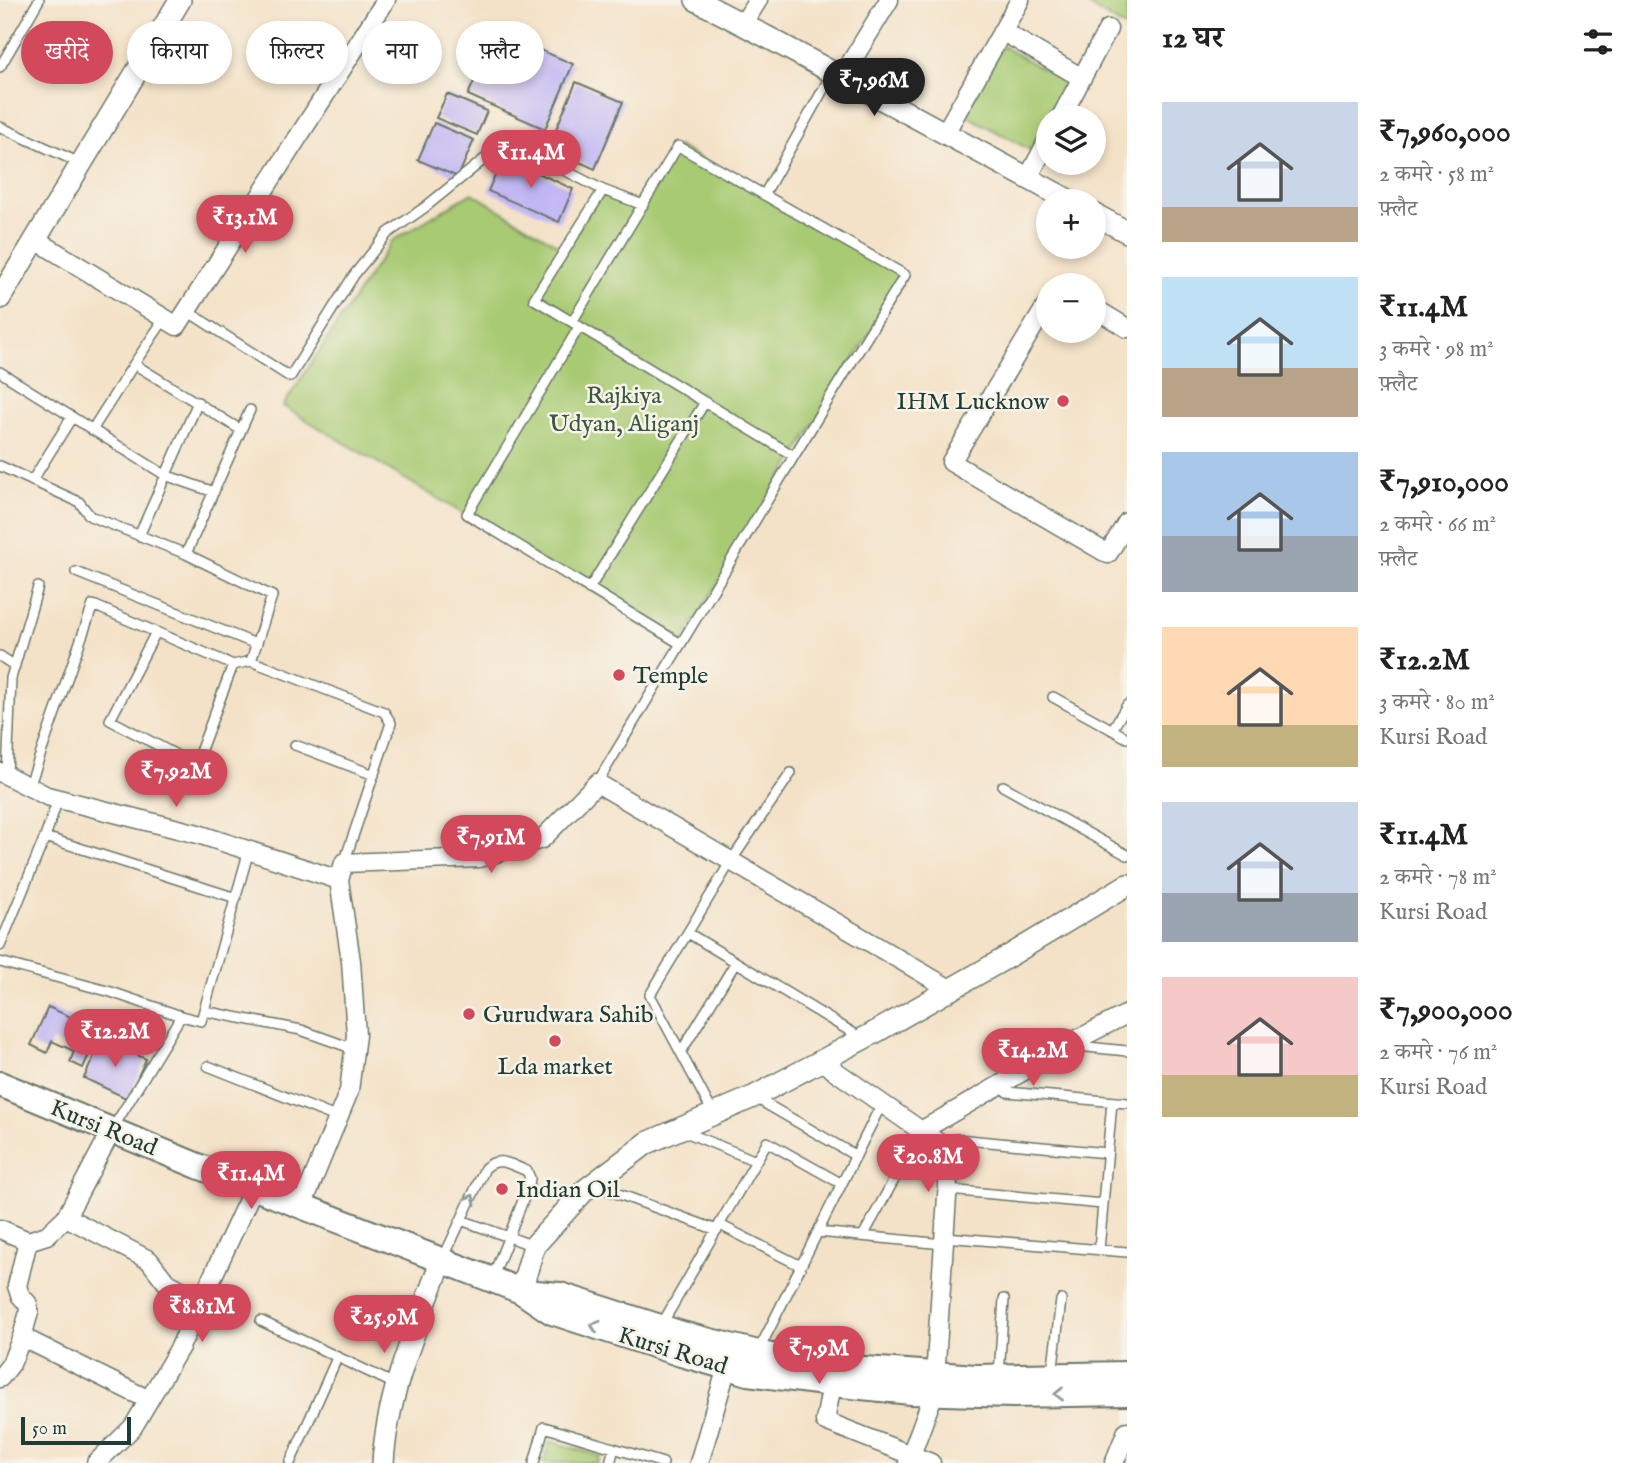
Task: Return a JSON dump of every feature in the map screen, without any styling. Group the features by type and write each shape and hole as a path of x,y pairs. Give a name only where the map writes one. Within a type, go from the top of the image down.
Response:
{"main road":[{"name":"Kursi Road","path":"0,1084 521,1291 552,1312 748,1373 911,1392 935,1383 976,1377 1127,1374"},
{"name":"Kursi Road","path":"521,1291 560,1295 660,1327 757,1353 935,1383 1012,1395 1127,1393"}],"street":[{"path":"0,298 180,0"},
{"path":"36,240 177,326 386,0"},
{"path":"696,0 1048,189"},
{"path":"743,24 758,0"},
{"path":"837,75 889,0"},
{"path":"945,133 1020,0"},
{"path":"1067,105 1108,29"},
{"path":"1002,31 1082,78"},
{"path":"1028,178 1036,163"},
{"path":"1106,221 1127,232"},
{"path":"1106,315 1127,328"},
{"path":"1036,323 951,462 1108,554 1127,522"},
{"path":"4,774 47,796 198,834 249,850 342,871 479,858 541,839 597,783 950,989"},
{"path":"302,1206 349,1091 356,1035 342,871"},
{"path":"521,1291 534,1246 585,1190 647,1143 753,1097 863,1039 1004,959 1127,884"},
{"path":"921,1131 1080,1038 1127,1014"},
{"path":"821,1061 950,1151 935,1383 909,1459"},
{"path":"0,1229 28,1241 47,1235 66,1217 112,1130"},
{"path":"96,1463 133,1427 180,1347 254,1187"},
{"path":"66,1217 149,1260 166,1282 201,1301"},
{"path":"0,1378 11,1364 29,1312 28,1304 20,1295 17,1286 28,1241"},
{"path":"383,1463 384,1441 399,1375 442,1261"},
{"path":"22,1337 149,1400"},
{"path":"699,1463 727,1367"},
{"path":"832,1384 825,1421 909,1459 930,1463"},
{"path":"1114,1463 1127,1431"}],"lane":[{"path":"0,67 39,0"},
{"path":"764,195 837,75"},
{"path":"0,127 82,164"},
{"path":"597,783 681,645 794,456 905,275 678,146 467,514 681,645"},
{"path":"187,311 290,377 354,275 388,233 487,157 523,149 603,190 643,205"},
{"path":"603,190 534,299 794,456"},
{"path":"92,430 165,318"},
{"path":"134,364 241,430"},
{"path":"0,372 165,475 214,492"},
{"path":"139,536 198,402"},
{"path":"589,589 705,402"},
{"path":"186,554 250,410"},
{"path":"32,481 72,417"},
{"path":"0,467 79,502 90,516 186,554 272,596 251,661"},
{"path":"76,572 256,644"},
{"path":"4,774 11,678 38,587"},
{"path":"29,787 93,605 233,665 251,661 384,712 391,723 342,871"},
{"path":"156,632 110,720 195,765 233,665"},
{"path":"0,656 15,666"},
{"path":"1053,697 1127,738"},
{"path":"1112,730 1127,705"},
{"path":"295,745 373,775"},
{"path":"713,1114 650,995 731,862 791,773"},
{"path":"1003,786 1127,856"},
{"path":"0,946 58,799"},
{"path":"45,837 236,898"},
{"path":"0,962 111,992 201,1021 249,850"},
{"path":"688,933 863,1039"},
{"path":"681,1052 736,962"},
{"path":"204,1011 301,1030 354,1049"},
{"path":"112,1130 181,1016"},
{"path":"1080,1038 1087,1047 1127,1051"},
{"path":"208,1066 338,1118"},
{"path":"1002,1083 1007,1092 1127,1103"},
{"path":"753,1097 856,1156"},
{"path":"1099,1250 1112,1102"},
{"path":"757,1353 882,1103"},
{"path":"678,1129 756,1161"},
{"path":"863,1236 921,1131"},
{"path":"950,1151 957,1139 1107,1153"},
{"path":"660,1327 767,1142 842,1184"},
{"path":"442,1261 485,1168 498,1160 527,1171 530,1178 491,1280"},
{"path":"593,1184 719,1228 801,1266"},
{"path":"948,1190 1103,1204"},
{"path":"461,1220 534,1246"},
{"path":"818,1231 1127,1252"},
{"path":"999,1377 1004,1298"},
{"path":"1052,1376 1061,1300"},
{"path":"261,1321 397,1385"},
{"path":"290,1463 337,1358"},
{"path":"534,1463 544,1427 663,1463"},
{"path":"610,1463 614,1448"}],"green space":[{"path":"1080,0 1127,0 1127,29"},
{"path":"1002,46 1067,83 1055,105 1036,105 1036,139 1030,150 964,114"},
{"name":"Rajkiya Udyan, Aliganj","path":"678,146 905,275 681,644 283,406 392,241 472,193 565,249 603,190 643,204"},
{"path":"550,1441 600,1456 598,1463 543,1463"}],"building":[{"path":"544,52 573,64 545,129 468,95 473,84 544,84"},
{"path":"576,82 623,102 595,169 548,148"},
{"path":"447,94 487,111 477,135 436,118"},
{"path":"434,123 474,140 458,177 418,160"},
{"path":"503,157 573,189 559,222 488,191"},
{"path":"48,1007 100,1030 83,1068 70,1062 74,1051 52,1041 47,1053 31,1045"},
{"path":"102,1039 146,1059 128,1099 84,1078"}],"place":[{"name":"IHM Lucknow","path":"1063,401"},
{"name":"Temple","path":"619,675"},
{"name":"Gurudwara Sahib","path":"469,1014"},
{"name":"Lda market","path":"555,1041"},
{"name":"Indian Oil","path":"502,1189"}]}
